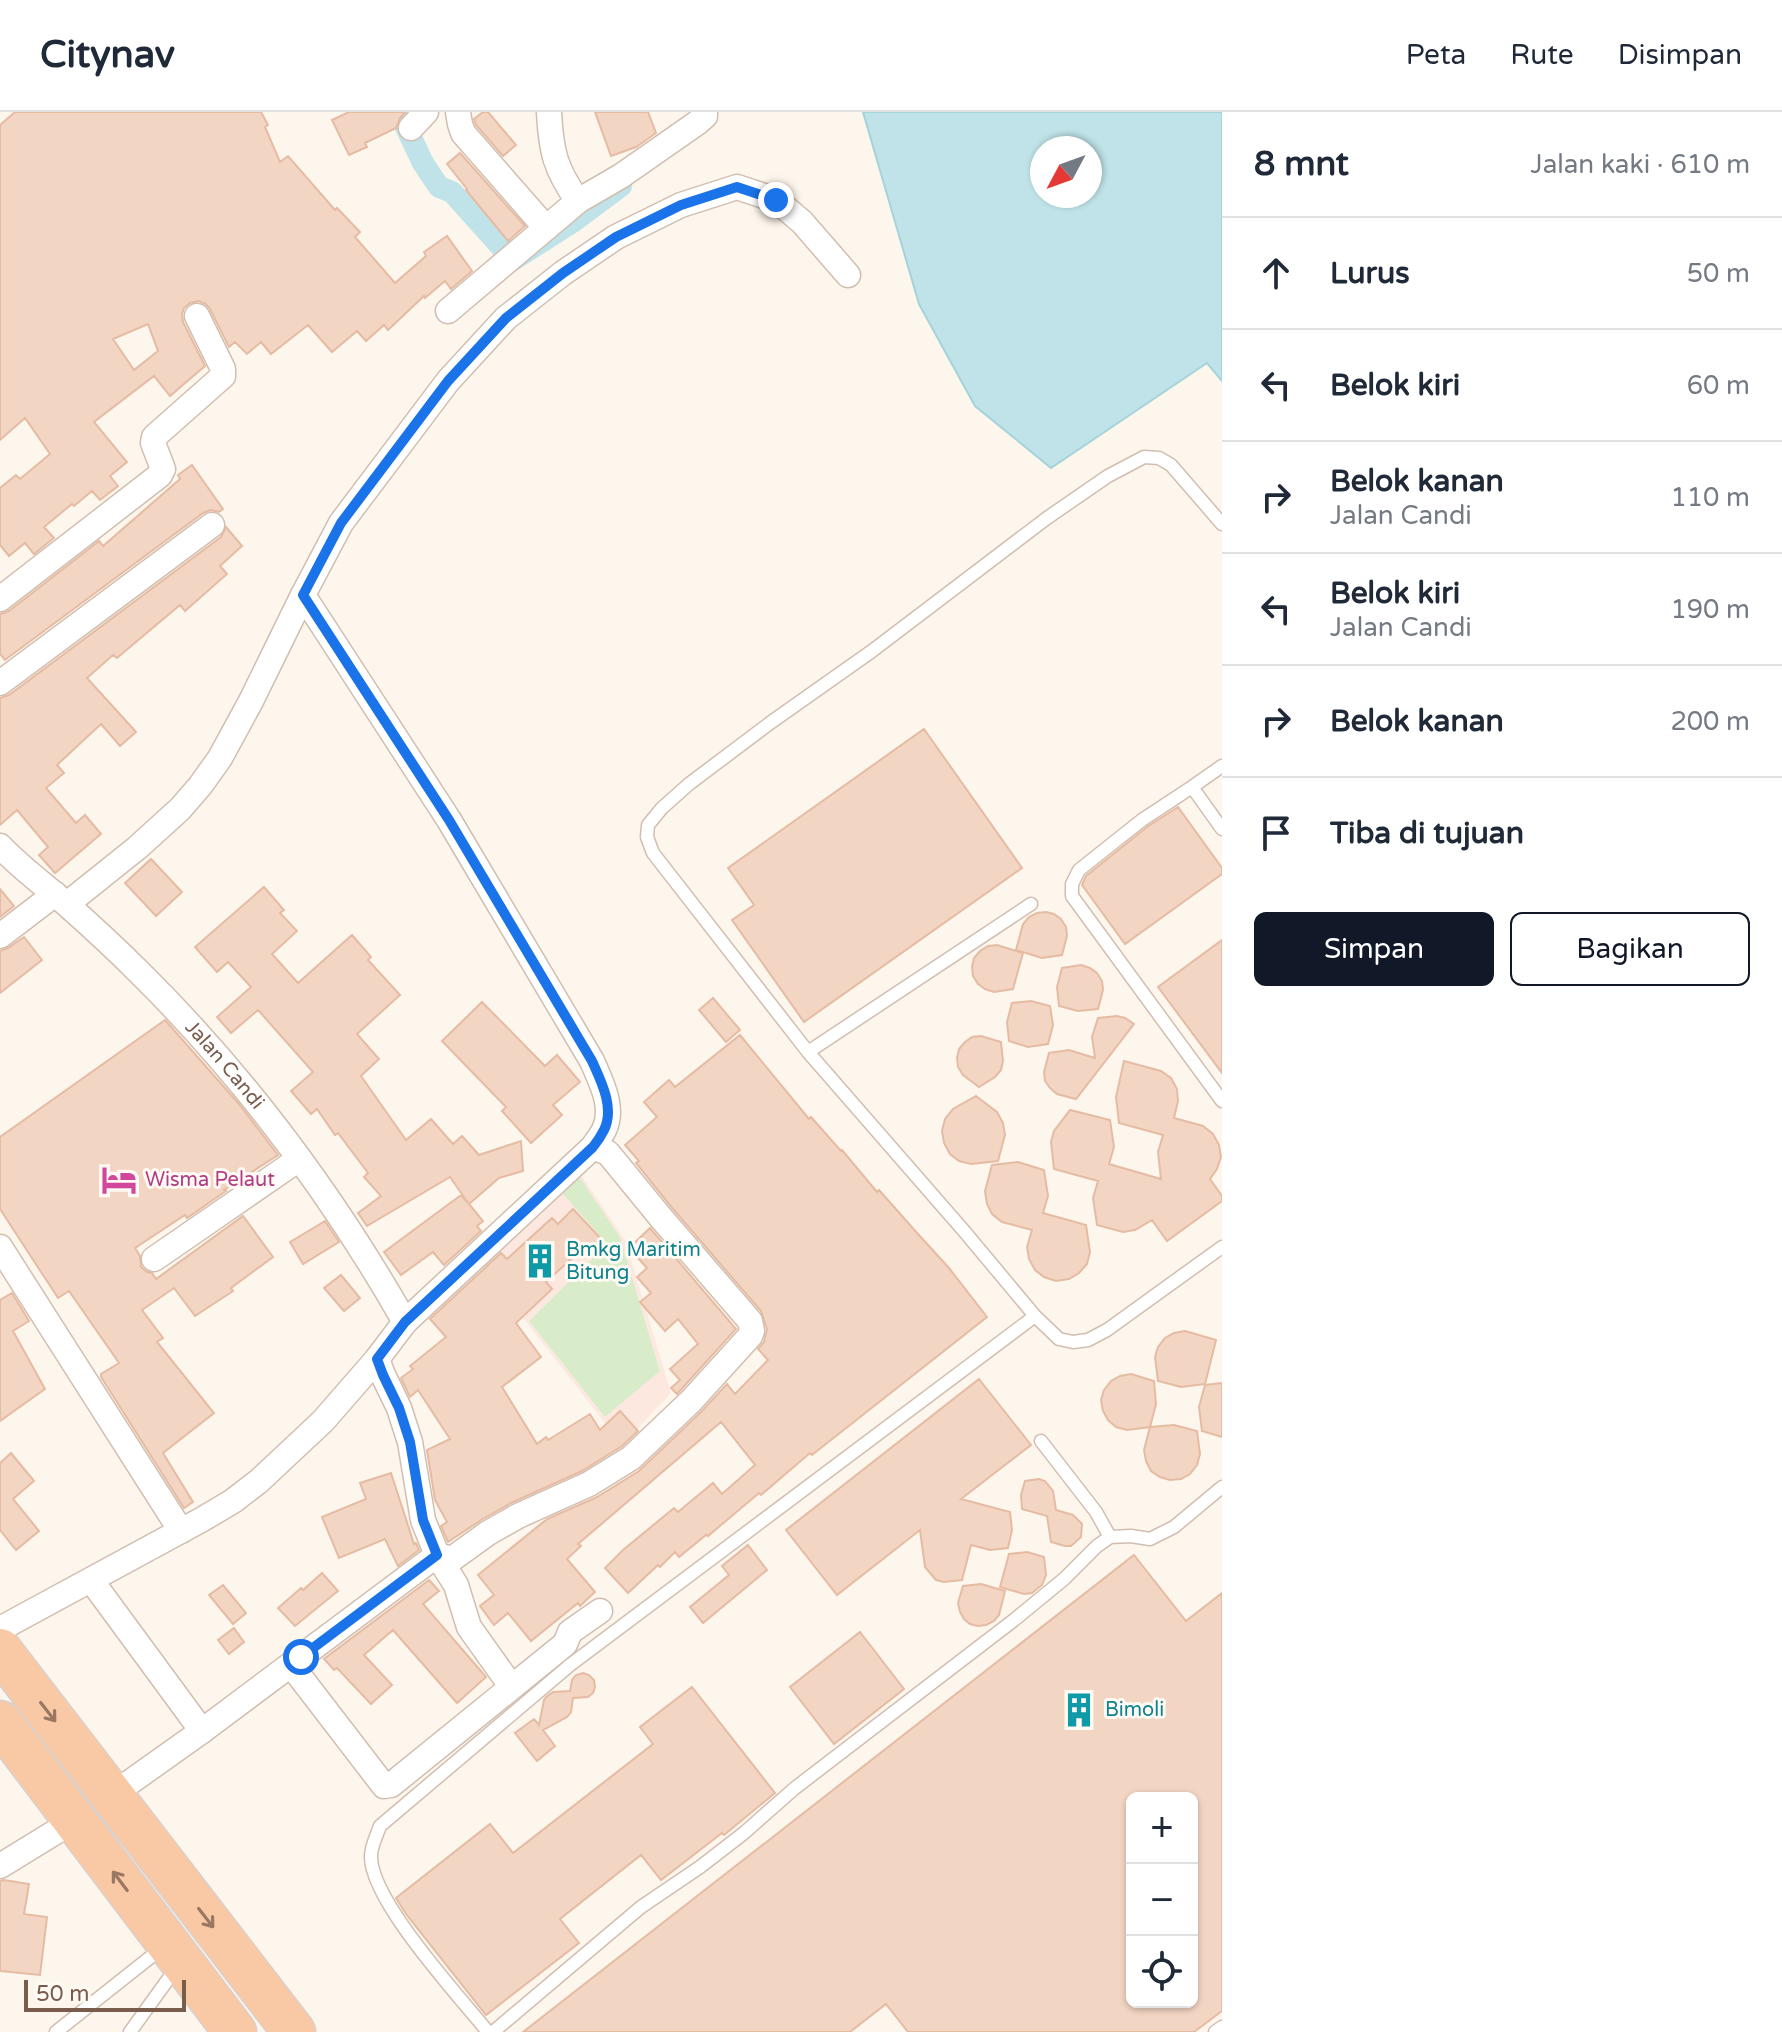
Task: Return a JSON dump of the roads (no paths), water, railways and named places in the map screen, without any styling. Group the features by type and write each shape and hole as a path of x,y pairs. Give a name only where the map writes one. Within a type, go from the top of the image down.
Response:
{"highway":[{"path":"0,1650 294,2032"},
{"path":"0,1722 235,2032"}],"street":[{"path":"458,112 463,133 546,228"},
{"path":"549,112 550,140 556,164 578,201"},
{"path":"448,311 578,201 621,176 697,123 705,112"},
{"path":"0,936 137,848 200,786 220,758 251,701 341,523 448,381 506,318 563,273 616,237 681,205 737,187 776,200 802,222 848,275"},
{"path":"0,599 160,475 163,469 153,443 154,437 223,376 223,369 197,316"},
{"path":"0,683 212,525"},
{"path":"0,1629 181,1531 233,1501 259,1481 323,1421 405,1322 593,1147 605,1128 605,1090 592,1061 449,820 303,595"},
{"name":"Jalan Candi","path":"0,846 140,973 201,1036 257,1101 332,1205 405,1322"},
{"path":"437,1555 452,1559 488,1533 589,1484 631,1458 724,1367 752,1331 750,1321 608,1153 593,1147"},
{"path":"154,1259 299,1159"},
{"path":"0,1247 181,1531"},
{"path":"377,1359 410,1442 423,1520 437,1555 456,1585 469,1627 511,1686"},
{"path":"112,1795 437,1555"},
{"path":"91,1580 202,1731"},
{"path":"291,1665 384,1786 391,1785 565,1644 570,1632 600,1611"},
{"path":"0,1866 75,1820"}],"lane":[{"path":"1222,524 1171,465 1159,458 1144,457 1108,476 689,784 648,825 647,837 653,853 808,1052 1035,1316 1059,1339 1073,1342 1088,1340 1107,1330 1222,1247"},
{"path":"1222,766 1142,820 1079,870 1072,884 1072,896 1222,1101"},
{"path":"1192,787 1222,829"},
{"path":"808,1052 1031,904"},
{"path":"1035,1316 570,1665 380,1826 371,1856 376,1882 405,1930 491,2032 641,1907 700,1867 795,1788 1014,1620 1064,1579 1097,1546 1110,1537 1150,1539 1174,1527 1222,1487"},
{"path":"1041,1441 1096,1512 1110,1537"},
{"path":"56,2032 174,1953"},
{"path":"130,2032 174,1953"},
{"path":"1215,2032 1222,2027"}],"water":[{"path":"863,112 1222,112 1222,381 1207,363 1051,468 975,406 919,304"}],"waterway":[{"path":"399,112 423,163 439,187 452,192 513,260 621,186"}],"place":[{"name":"Wisma Pelaut","path":"119,1180"},
{"name":"Bmkg Maritim Bitung","path":"540,1261"},
{"name":"Bimoli","path":"1079,1710"}]}
